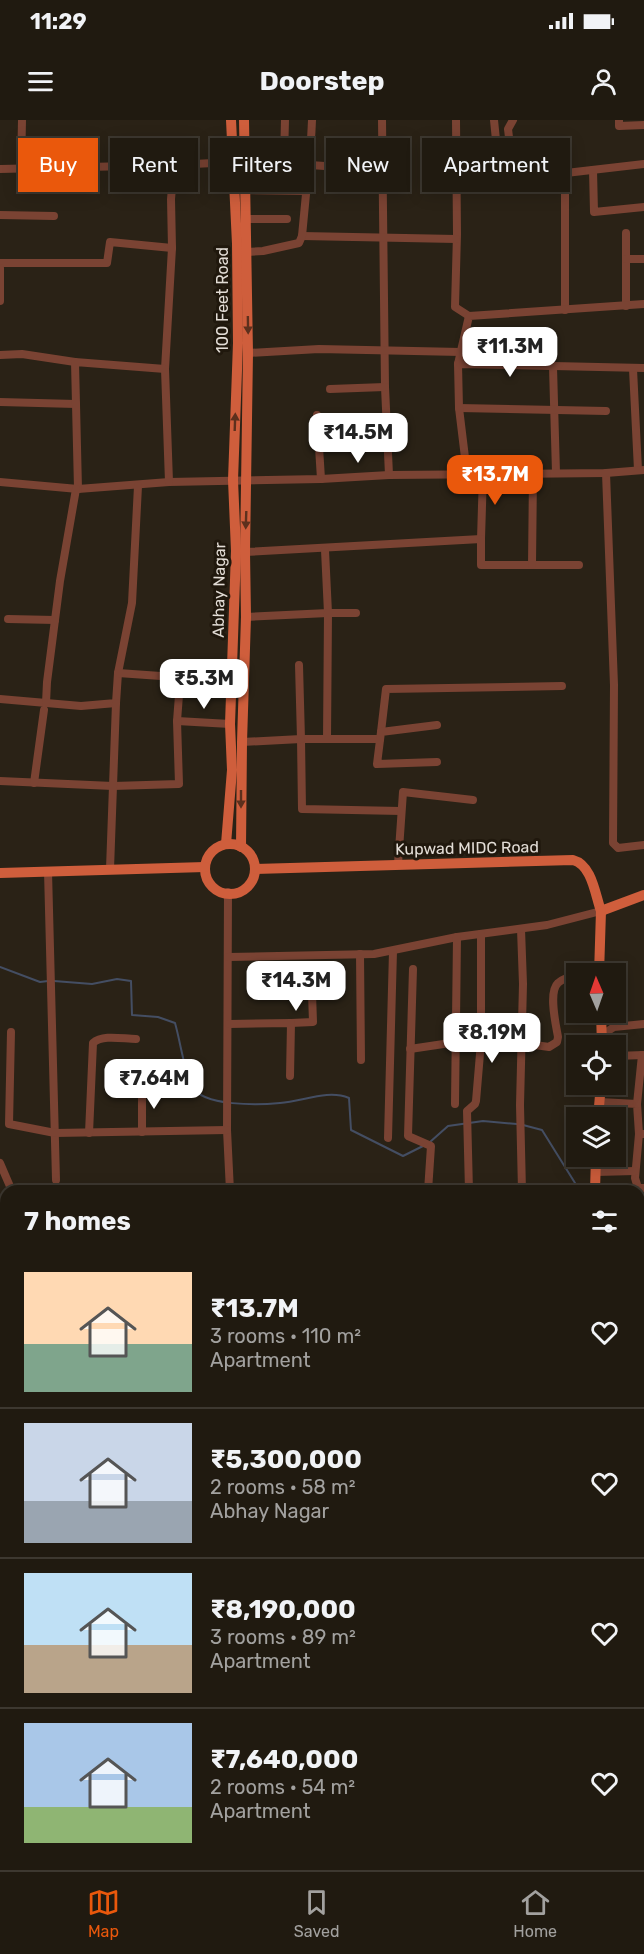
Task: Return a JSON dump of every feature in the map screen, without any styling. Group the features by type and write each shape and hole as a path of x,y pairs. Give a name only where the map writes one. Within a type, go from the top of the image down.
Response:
{"main road":[{"name":"100 Feet Road","path":"231,120 232,138"},
{"path":"244,120 244,138"},
{"name":"100 Feet Road","path":"233,480 238,343 234,192"},
{"path":"241,847 248,353 244,192"},
{"name":"Abhay Nagar","path":"226,844 232,770 230,724 236,551 233,480"},
{"path":"226,844 241,847 250,854 255,869 251,882 246,888 233,894 212,887 205,874 210,854 226,844"},
{"name":"Kupwad MIDC Road","path":"255,869 573,860 579,861 587,870 601,911"},
{"path":"0,873 205,867"},
{"path":"599,963 601,911 644,895"},
{"path":"599,1107 600,1095"},
{"path":"595,1185 596,1167"}],"street":[{"path":"22,120 22,138"},
{"path":"285,120 285,138"},
{"path":"312,120 312,138"},
{"path":"382,120 382,138"},
{"path":"456,120 456,138"},
{"path":"494,120 496,138"},
{"path":"509,138 508,129 513,120"},
{"path":"619,120 619,126 644,125"},
{"path":"570,173 644,164"},
{"path":"0,169 18,170"},
{"path":"593,170 594,212 644,207"},
{"path":"169,482 165,369 172,248 172,192"},
{"path":"246,252 264,251 299,243 302,236 305,192"},
{"path":"382,192 384,351 389,475"},
{"path":"457,192 455,307 469,316 644,304"},
{"path":"565,192 565,310"},
{"path":"0,215 54,216"},
{"path":"245,219 287,219"},
{"path":"626,233 626,306"},
{"path":"302,236 456,239"},
{"path":"0,263 107,263 110,242 172,248"},
{"path":"626,259 644,258"},
{"path":"0,268 0,301"},
{"path":"467,474 459,408 458,364 469,316"},
{"path":"248,353 319,349 461,352"},
{"path":"0,355 22,354 75,362 165,369"},
{"path":"34,783 64,549 77,489 75,362"},
{"path":"458,364 644,368"},
{"path":"553,367 556,473"},
{"path":"0,482 77,489 169,482 483,473 606,473 641,470 633,369"},
{"path":"330,389 385,387"},
{"path":"0,402 75,404"},
{"path":"459,408 606,411"},
{"path":"317,415 321,479"},
{"path":"483,473 481,565 579,565"},
{"path":"606,473 614,685 613,843 618,848 644,845"},
{"path":"532,565 533,474"},
{"path":"110,869 118,673 132,603 138,486"},
{"path":"245,552 481,539"},
{"path":"325,550 328,613 327,739"},
{"path":"246,617 356,613"},
{"path":"8,619 55,620"},
{"path":"299,665 302,808 401,811"},
{"path":"0,781 113,786 179,784 177,722 180,682 177,679 118,673"},
{"path":"437,762 377,764 386,689 562,686"},
{"path":"0,699 45,706 116,703"},
{"path":"177,722 230,724"},
{"path":"242,742 381,735 437,725"},
{"path":"398,864 403,792 473,800"},
{"path":"48,871 56,1180"},
{"path":"228,892 227,1130 230,1185"},
{"path":"228,957 393,951 457,937 547,926 601,911"},
{"path":"521,929 523,984 520,1043 522,1185"},
{"path":"469,1185 467,1111 476,1101 481,1042 481,934"},
{"path":"454,1104 457,1042 457,937"},
{"path":"388,1138 393,951"},
{"path":"360,954 361,1060"},
{"path":"413,969 408,1136 431,1146 428,1185"},
{"path":"520,1043 549,1047 556,1042 558,1037 553,1000 555,986 559,981 566,979"},
{"path":"229,1024 313,1022 312,993"},
{"path":"290,1076 291,1023"},
{"path":"607,1035 614,1027 644,1024"},
{"path":"11,1032 9,1124 55,1133 227,1130"},
{"path":"89,1132 93,1043 103,1038 136,1040"},
{"path":"410,1049 457,1042 499,1042"},
{"path":"626,1056 643,1055 637,1104 641,1134 635,1171 637,1185"},
{"path":"142,1088 142,1132"},
{"path":"600,1102 637,1104"},
{"path":"0,1163 9,1185"},
{"path":"596,1172 635,1171"}],"waterway":[{"path":"0,967 40,982 48,981"},
{"path":"54,981 92,984 117,979 131,981 132,1015 158,1017 175,1023 189,1079 198,1093 207,1098 232,1103 259,1104 288,1102 323,1095 341,1096 349,1098 351,1130 403,1156 423,1146"},
{"path":"430,1142 448,1126 483,1121 517,1124"},
{"path":"523,1125 542,1130 576,1185"}]}
